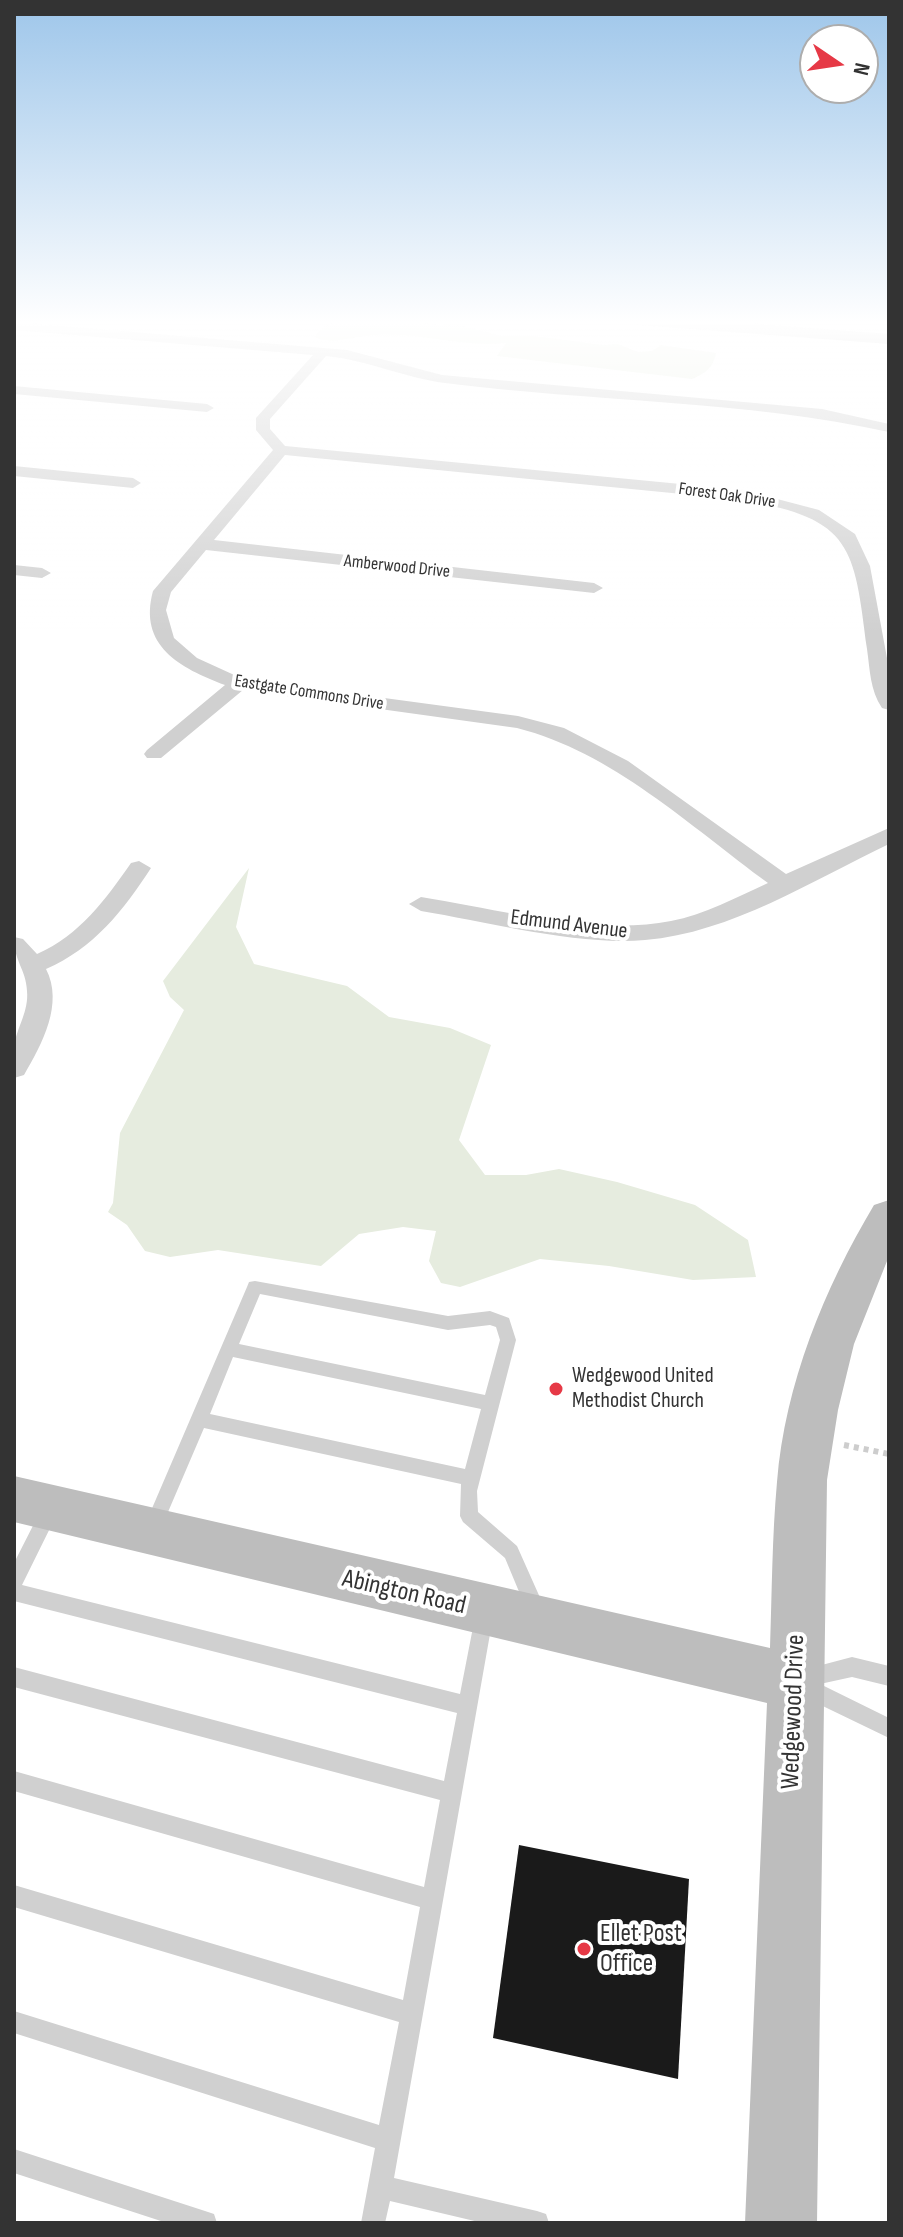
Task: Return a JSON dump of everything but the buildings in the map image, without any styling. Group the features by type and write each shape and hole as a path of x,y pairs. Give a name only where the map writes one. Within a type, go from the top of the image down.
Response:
{"street":[{"path":"263,424 263,430 281,450"},
{"name":"Eastgate Commons Drive","path":"281,450 162,591 155,615 158,628 180,655 239,684 518,722 557,732 621,765 783,883"},
{"name":"Forest Oak Drive","path":"281,450 743,495 808,511 840,529 857,551 882,688 889,704"},
{"path":"14,471 133,483"},
{"name":"Amberwood Drive","path":"201,544 594,588"},
{"path":"14,570 42,573"},
{"path":"154,754 239,684"},
{"name":"Edmund Avenue","path":"421,904 591,931 643,933 696,923 889,835"},
{"path":"33,965 66,951 102,922 139,868"},
{"path":"14,945 33,965 43,995 33,1034 14,1068"},
{"name":"Wedgewood Drive","path":"781,2223 802,1480 819,1379 835,1325 865,1258 889,1217"},
{"name":"Abington Road","path":"32,1504 485,1612 542,1622 794,1681"}],"lane":[{"path":"150,1533 255,1287 448,1323 490,1318 503,1323 508,1340 472,1478 469,1516 511,1552 542,1622"},
{"path":"229,1349 491,1404"},
{"path":"199,1419 472,1478"},
{"path":"14,1582 32,1504"},
{"path":"14,1592 468,1706"},
{"path":"373,2223 485,1612"},
{"path":"794,1681 852,1667 889,1676"},
{"path":"14,1677 452,1793"},
{"path":"794,1681 856,1715 889,1728"},
{"path":"14,1781 433,1900"},
{"path":"14,1896 411,2014"},
{"path":"14,2022 388,2140"},
{"path":"14,2161 205,2223"},
{"path":"380,2187 537,2223"}],"path":[{"path":"808,1438 889,1454"}],"shaded area":[{"path":"249,868 236,927 254,964 347,986 389,1017 450,1028 491,1045 459,1140 485,1175 526,1175 559,1169 695,1205 748,1240 756,1277 693,1280 609,1266 540,1259 460,1287 441,1283 429,1261 436,1231 403,1227 359,1234 321,1266 218,1250 170,1257 145,1251 127,1225 108,1212 113,1203 120,1133 184,1010 170,997 163,981"}],"place":[{"name":"Wedgewood United Methodist Church","path":"556,1389"},
{"name":"Ellet Post Office","path":"584,1949"}]}
